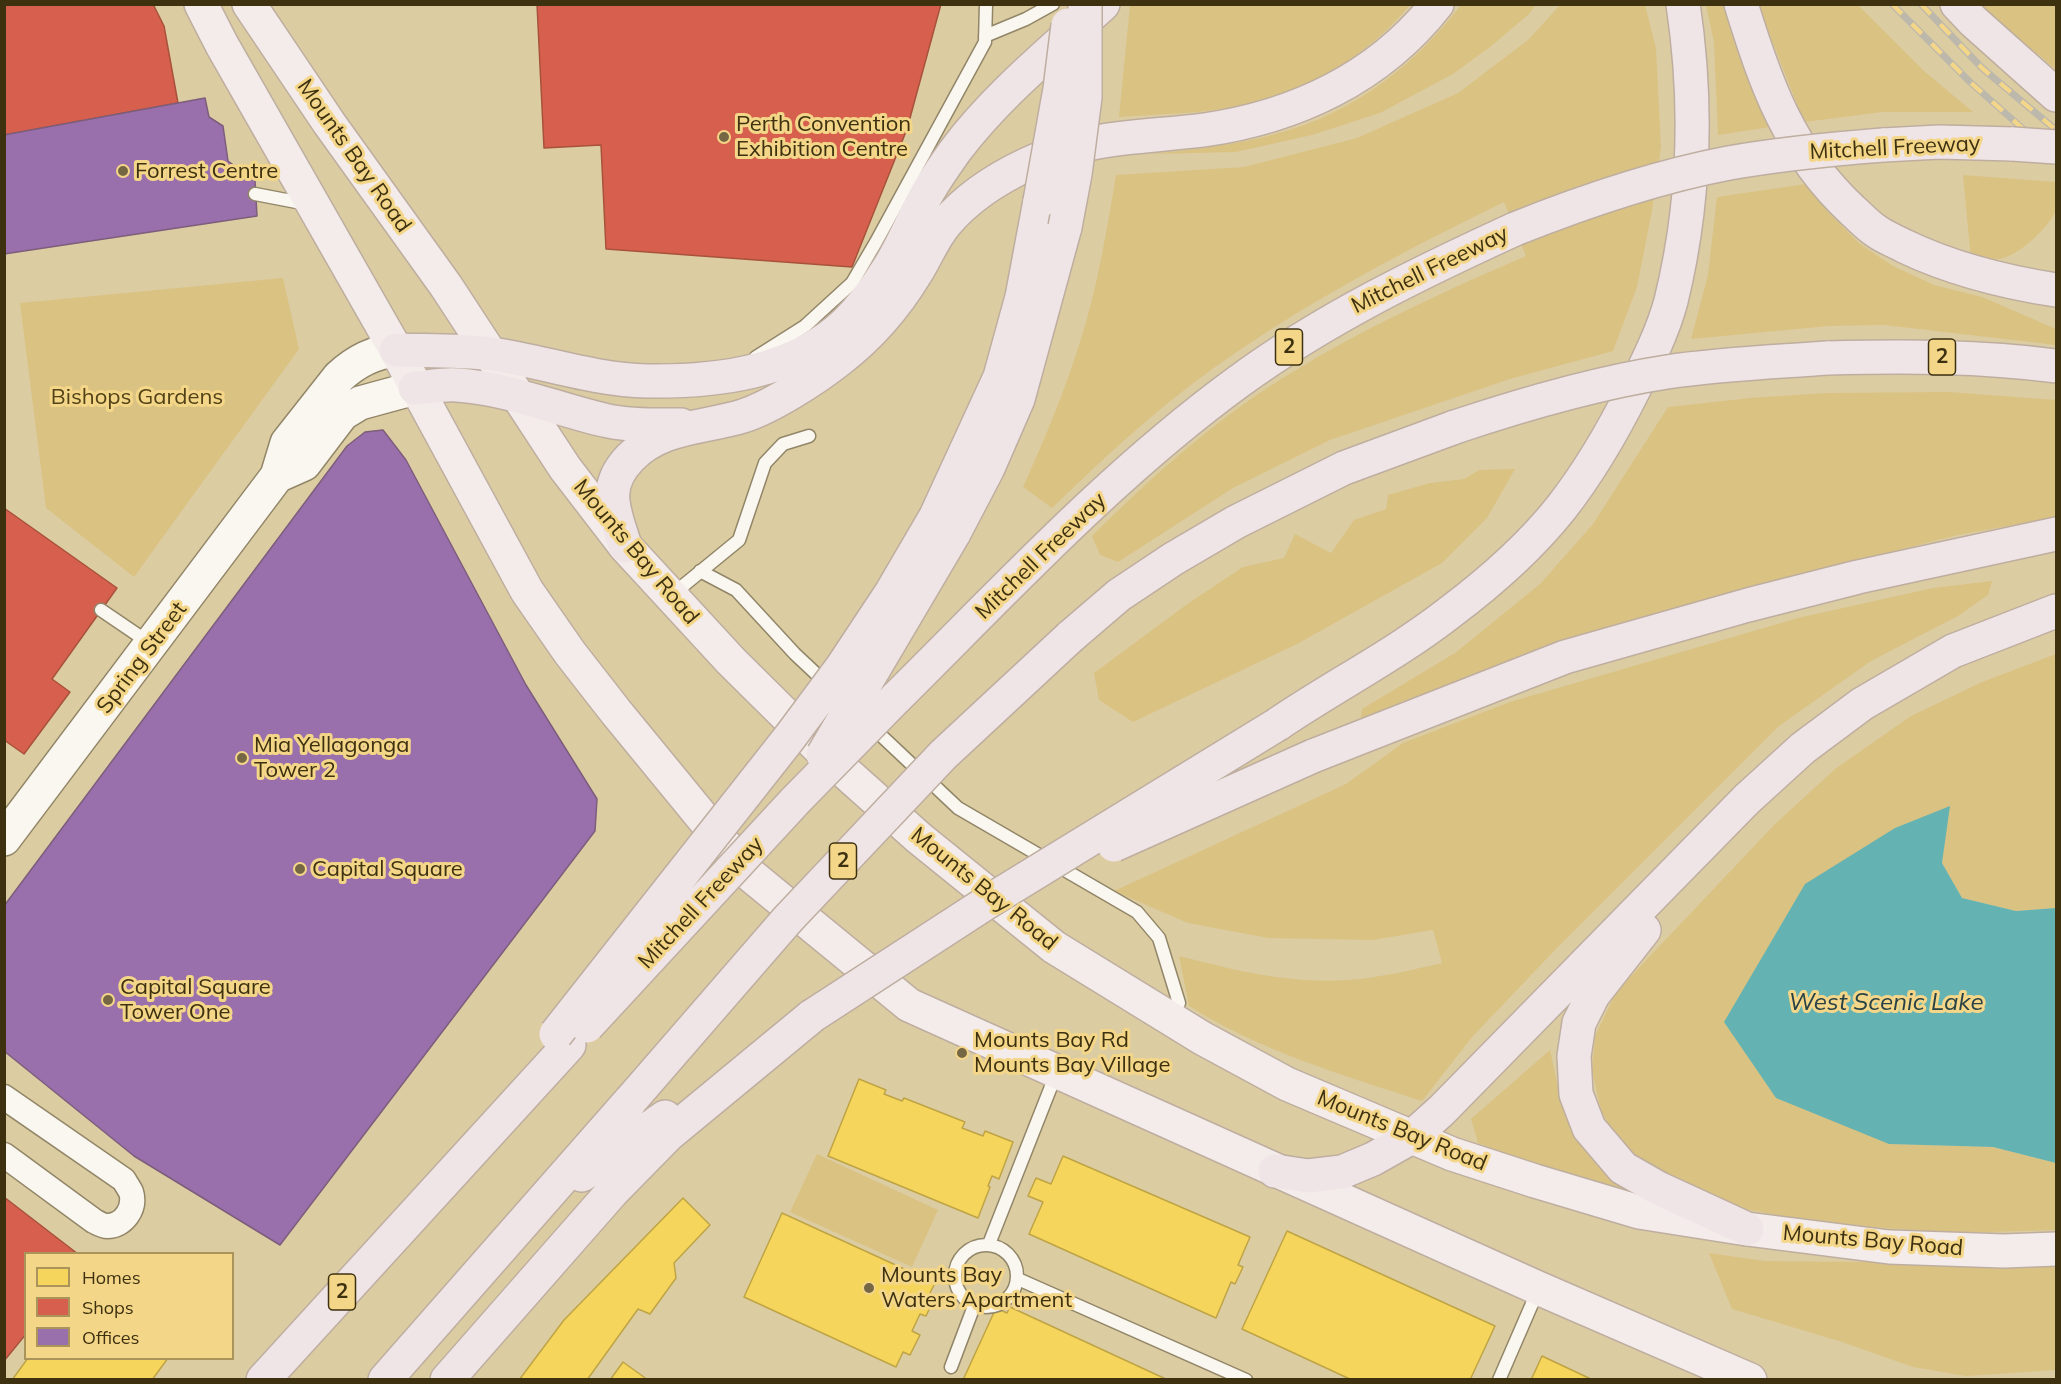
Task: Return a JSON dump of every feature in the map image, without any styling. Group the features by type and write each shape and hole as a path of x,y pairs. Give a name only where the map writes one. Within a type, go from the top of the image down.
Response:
{"highway":[{"path":"1047,217 1053,4"},
{"path":"796,800 945,525 1000,377 1047,217 1070,4"},
{"path":"1047,217 1075,174 1085,97 1085,4"},
{"path":"396,350 491,354 589,375 645,381 724,377 777,364 802,353 823,341 846,323 888,270 904,242 921,203 957,149 997,101 1103,4"},
{"path":"626,546 610,498 620,470 640,448 668,433 745,415 799,386 838,360 869,333 894,304 946,224 996,181 1029,163 1071,147 1121,137 1204,130 1256,120 1295,108 1346,84 1373,67 1399,44 1437,4"},
{"path":"541,1203 663,1129 812,1016 986,903 1416,637 1449,614 1479,588 1560,509 1600,453 1646,366 1670,303 1684,234 1693,164 1693,99 1685,19 1672,4"},
{"path":"1741,4 1759,63 1775,104 1806,158 1834,193 1876,232 1931,259 1960,269 2056,290"},
{"path":"1957,4 2056,95"},
{"name":"Mitchell Freeway","path":"563,1040 796,800 1098,499 1177,430 1237,382 1365,300 1515,229 1608,194 1687,172 1771,156 1883,145 1939,142 2056,147"},
{"name":"2","path":"385,1380 788,919 943,755 1119,594 1173,559 1236,522 1344,468 1455,427 1548,398 1667,372 1827,358 1897,356 1963,358 2056,366"},
{"path":"416,388 460,385 519,396 563,410 611,421 695,426"},
{"path":"563,1040 836,675 891,593 945,525"},
{"path":"986,903 1312,756 1565,657 1748,604 1847,579 2056,534"},
{"path":"1275,1171 1308,1176 1342,1172 1373,1159 1412,1137 1442,1110 1748,799 1803,748 1863,704 1953,651 2056,610"},
{"path":"1747,1229 1658,1188 1623,1168 1589,1128 1576,1094 1574,1056 1579,1023 1593,995 1748,799"},
{"name":"2","path":"263,1380 422,1204 563,1040"},
{"path":"447,1380 612,1192 663,1129"}],"main road":[{"path":"201,4 222,45 396,350 527,591 570,653 616,712 748,873 909,1005 1275,1171 1750,1380"},
{"name":"Mounts Bay Road","path":"259,11 329,123 446,286 565,468 626,546 731,661 826,755 919,838 1054,947 1170,1018 1287,1084 1452,1154 1535,1181 1639,1212 1747,1229 1889,1246 2004,1251 2056,1250"},
{"name":"Spring Street","path":"4,839 277,476 287,443 339,377 347,369 380,351 396,350"},
{"name":"Spring Street","path":"277,476 304,464 342,414 360,403 416,388"}],"street":[{"path":"4,1097 124,1180 131,1193 132,1206 126,1218 117,1225 105,1226 94,1221 4,1155"}],"lane":[{"path":"724,377 805,326 852,283 985,42 986,4"},
{"path":"985,36 1026,19 1053,4"},
{"path":"255,194 314,206"},
{"path":"671,596 739,540 765,463 783,444 809,436"},
{"path":"700,571 736,590 795,654 958,808 1137,912 1159,938 1179,1003 1170,1018"},
{"path":"101,610 152,645"},
{"path":"989,1244 1057,1072"},
{"path":"989,1244 1000,1248 1014,1261 1018,1279 1012,1296 1002,1304 985,1309 974,1306 962,1297 955,1284 956,1265 966,1250 989,1244"},
{"path":"1018,1279 1222,1375 1246,1380"},
{"path":"1499,1380 1538,1288"},
{"path":"951,1366 974,1306"}],"green space":[{"path":"1130,5 1410,5 1393,24 1353,57 1308,83 1284,93 1234,107 1119,117"},
{"path":"1461,5 1536,5 1529,14 1490,47 1453,74 1380,113 1312,135 1236,152 1152,154 1247,141 1291,130 1320,119 1373,90 1397,72 1420,51"},
{"path":"1560,5 1645,5 1656,48 1661,147 1652,211 1637,287 1613,351 1510,379 1330,440 1233,488 1118,562 1100,555 1092,536 1169,464 1251,399 1317,358 1385,321 1526,256 1504,202 1354,280 1246,346 1211,370 1149,419 1052,508 1023,487 1061,397 1092,302 1116,175 1244,167 1357,138 1458,93 1528,40"},
{"path":"1706,5 1730,5 1770,127 1718,135 1714,42"},
{"path":"1758,5 1858,5 1924,71 1973,112 1883,112 1804,122"},
{"path":"1969,5 2056,5 2056,70 2038,54 2028,61"},
{"path":"1963,175 2056,182 2056,211 2034,239 2012,255 1996,260 1971,260"},
{"path":"1806,184 1828,212 1860,244 1893,266 1934,285 1982,297 2056,329 2056,345 1884,325 1829,326 1691,339 1708,275 1717,197"},
{"name":"Bishops Gardens","path":"283,278 299,349 134,577 46,508 20,303"},
{"path":"1949,392 2056,400 2056,517 1958,535 1759,585 1360,723 1362,709 1455,653 1540,584 1593,524 1668,407 1825,393"},
{"path":"1515,469 1487,518 1442,563 1297,644 1133,722 1099,700 1094,673 1186,605 1243,567 1284,558 1295,534 1331,553 1354,520 1386,509 1388,495 1430,483 1464,479 1479,470"},
{"path":"1992,581 1988,595 1958,616 1871,661 1779,726 1555,950 1473,1036 1422,1101 1302,1061 1216,1022 1189,1006 1179,956 1241,971 1283,978 1326,981 1359,979 1442,963 1433,930 1373,940 1268,938 1188,923 1114,891 1346,784 1403,743 1510,702 1798,618 1933,588"},
{"path":"2056,654 2056,908 2016,911 1962,898 1942,863 1949,807 1895,828 1889,1144 1993,1147 2056,1163 2056,1230 1954,1233 1824,1224 1724,1205 1662,1175 1619,1142 1601,1111 1592,1070 1595,1036 1616,992 1775,824 1835,769 1911,716 1982,682"},
{"path":"1550,1050 1561,1101 1640,1192 1639,1200 1550,1171 1478,1143 1471,1119"},
{"path":"817,1154 938,1210 912,1267 790,1212"},
{"path":"1709,1253 1765,1261 2056,1264 2056,1370 1966,1376 1913,1367 1842,1342 1732,1309"}],"water":[{"name":"West Scenic Lake","path":"1950,806 1942,863 1962,898 2016,911 2056,908 2056,1163 1993,1147 1889,1144 1776,1098 1724,1022 1805,884 1895,828"}],"building: Homes":[{"path":"859,1079 886,1090 884,1094 902,1101 904,1098 965,1122 962,1128 983,1136 985,1131 1013,1142 999,1179 992,1176 978,1218 828,1156"},
{"path":"1063,1156 1250,1237 1238,1265 1243,1267 1235,1284 1231,1282 1216,1318 1029,1234 1043,1202 1028,1196 1036,1178 1051,1184"},
{"path":"683,1198 710,1225 674,1263 676,1278 650,1314 638,1309 587,1380 519,1380 564,1320"},
{"path":"782,1213 935,1283 928,1297 934,1299 926,1316 920,1314 912,1331 920,1335 910,1355 903,1352 896,1367 744,1297"},
{"path":"1287,1231 1495,1326 1470,1380 1352,1380 1242,1329"},
{"path":"1010,1307 1168,1380 963,1380 996,1308 1007,1313"},
{"path":"1542,1356 1593,1380 1531,1380"},
{"path":"27,1360 167,1360 152,1380 12,1380"},
{"path":"623,1362 648,1380 610,1380"}],"building: Shops":[{"path":"4,4 153,4 164,26 178,103 4,135"},
{"name":"Perth Convention Exhibition Centre","path":"537,4 941,4 907,129 852,267 606,249 601,145 544,148"},
{"path":"364,475 383,479 399,489 409,505 413,524 409,543 399,559 383,569 364,573 345,569 329,559 319,543 315,524 319,505 329,489 345,479"},
{"path":"4,508 117,588 52,679 70,692 24,754 4,740"},
{"name":"Mia Yellagonga Tower 2","path":"244,638 257,638 282,646 334,688 353,713 354,728 352,751 341,776 329,795 281,851 268,862 254,867 241,868 230,864 147,798 134,779 132,765 139,744 165,699 195,666 227,645"},
{"name":"Capital Square Tower One","path":"113,903 142,903 169,914 191,932 205,958 222,1062 218,1085 207,1106 191,1122 169,1131 146,1134 124,1129 110,1122 94,1101 88,1086 67,1061 56,1055 31,1052 4,1042 4,925 11,920 33,914"},
{"path":"4,1197 75,1252 24,1252 24,1336 4,1361"}],"building: Offices":[{"name":"Forrest Centre","path":"205,98 209,117 223,126 228,161 255,181 257,216 4,254 4,135"},
{"name":"Capital Square","path":"383,430 406,460 526,685 597,799 595,831 280,1245 134,1156 4,1051 4,906 347,446 365,432"}],"railway":[{"path":"1892,4 1970,82 2056,158"},
{"path":"1921,4 1982,68 2056,130"}],"place":[{"name":"Perth Convention Exhibition Centre","path":"724,137"},
{"name":"Forrest Centre","path":"123,171"},
{"name":"Mia Yellagonga Tower 2","path":"242,758"},
{"name":"Capital Square","path":"300,869"},
{"name":"Capital Square Tower One","path":"108,1000"},
{"name":"Mounts Bay Rd Mounts Bay Village","path":"962,1053"},
{"name":"Mounts Bay Waters Apartment","path":"869,1288"}]}
